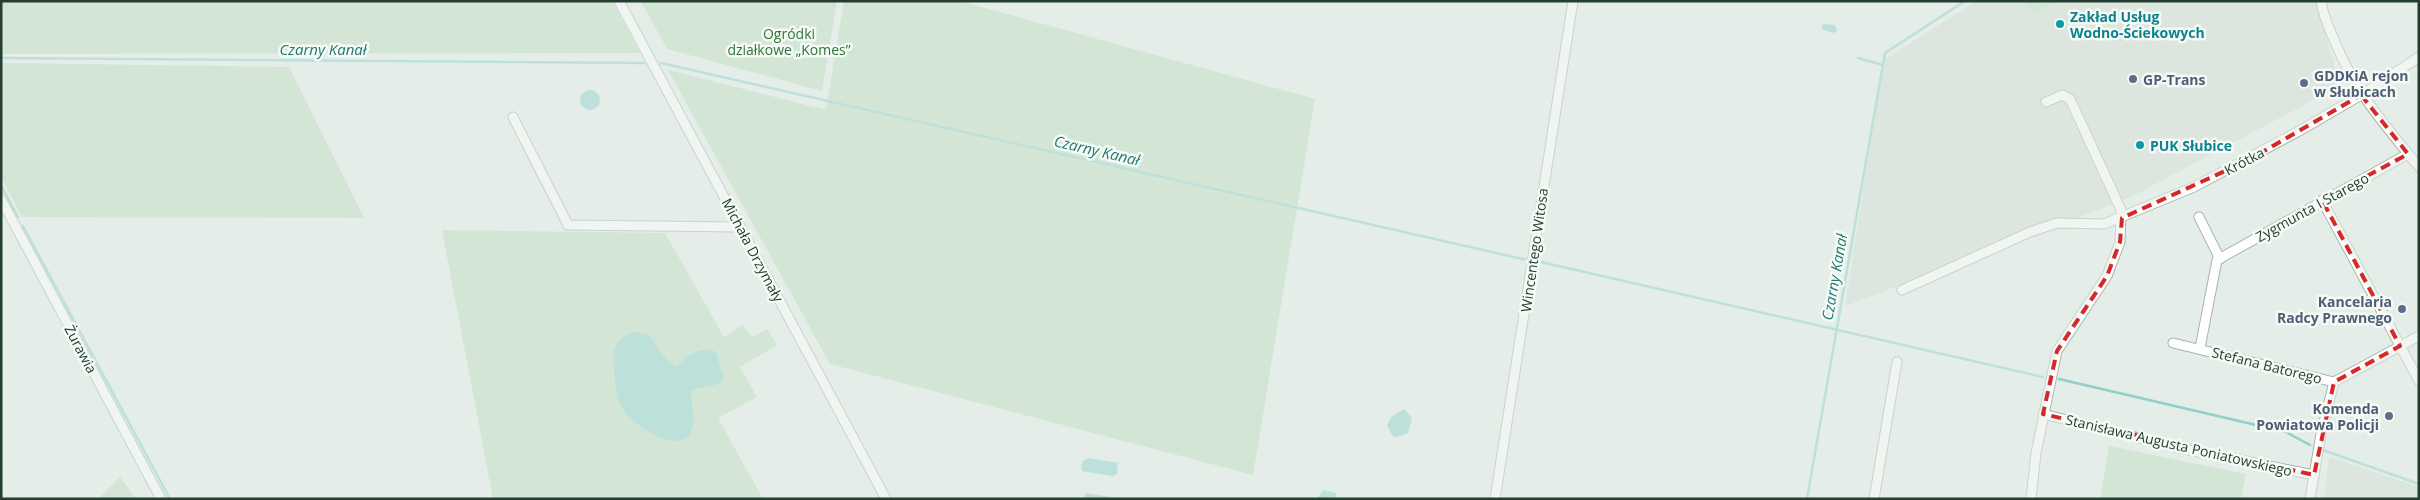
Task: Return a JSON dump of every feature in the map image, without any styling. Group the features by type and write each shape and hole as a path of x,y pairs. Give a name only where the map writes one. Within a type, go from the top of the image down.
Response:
{"street":[{"name":"Michała Drzymały","path":"619,1 886,499"},
{"name":"Wincentego Witosa","path":"1495,499 1573,1"},
{"path":"2321,1 2322,11 2334,41 2361,95 2419,167"},
{"name":"Krótka","path":"1902,290 2000,244 2056,223 2104,224 2122,218 2247,160 2361,95 2419,57"},
{"path":"2031,499 2043,414 2057,351 2106,276 2120,242 2122,218 2116,197 2070,99 2062,95 2046,102"},
{"path":"513,118 568,225 740,226"},
{"name":"Zygmunta I Starego","path":"2219,260 2322,200 2408,154"},
{"name":"Żurawia","path":"1,199 161,499"},
{"path":"2322,200 2419,381"},
{"path":"2199,217 2219,260"},
{"name":"Stefana Batorego","path":"2200,348 2219,260"},
{"path":"2310,499 2321,434 2334,382 2419,336"},
{"name":"Stefana Batorego","path":"2174,343 2334,382"},
{"path":"1874,499 1897,362"},
{"name":"Stanisława Augusta Poniatowskiego","path":"2043,414 2179,448 2314,475"}],"highlighted area":[{"path":"2361,95 2408,154 2322,200 2400,346 2334,382 2314,475 2043,414 2057,351 2107,276 2120,242 2122,218 2247,161"}],"shaded area":[{"path":"1976,1 2317,1 2340,86 2129,198 1845,306 1884,60"},
{"path":"2329,457 2419,487 2419,499 2324,499"}],"green space":[{"path":"1,1 612,1 640,53 1,54"},
{"name":"Ogródki działkowe „Komes”","path":"641,1 837,1 822,91 667,49"},
{"path":"844,1 967,1 967,3 1315,99 1253,475 830,364 668,70 826,110"},
{"path":"2027,1 2058,1 2033,14"},
{"path":"1,63 289,67 364,218 22,217 1,177"},
{"path":"442,230 665,233 724,337 742,325 753,337 767,329 777,345 740,367 757,397 718,418 763,499 493,499"},
{"path":"2109,446 2246,474 2241,499 2100,499"},
{"path":"120,477 136,499 98,499"}],"water":[{"path":"1821,25 1835,25 1837,31 1834,33 1823,30"},
{"path":"590,90 597,93 600,100 597,107 590,110 583,107 580,100 583,93"},
{"path":"635,332 649,335 669,363 676,366 699,351 710,350 716,352 724,379 712,386 690,392 693,424 690,434 684,439 676,441 666,439 646,430 637,424 622,408 617,392 614,371 614,352 620,340"},
{"path":"1404,409 1412,418 1408,433 1394,438 1387,426 1391,417"},
{"path":"1089,458 1118,463 1117,474 1112,476 1082,471 1083,461"},
{"path":"1323,490 1336,493 1335,499 1317,499"},
{"path":"1085,493 1125,499 1084,499"}],"waterway":[{"name":"Czarny Kanał","path":"1807,499 1885,53 1965,1"},
{"name":"Czarny Kanał","path":"1,58 644,63"},
{"path":"1858,58 1883,65"},
{"name":"Czarny Kanał","path":"661,63 1527,260"},
{"path":"1,185 18,217"},
{"path":"23,226 170,499"},
{"name":"Czarny Kanał","path":"1541,262 2043,377"},
{"path":"2059,379 2286,432 2310,445"},
{"path":"2323,450 2419,484"}],"place":[{"name":"Zakład Usług Wodno-Ściekowych","path":"2060,24"},
{"name":"GP-Trans","path":"2133,79"},
{"name":"GDDKiA rejon w Słubicach","path":"2304,83"},
{"name":"PUK Słubice","path":"2140,145"},
{"name":"Kancelaria Radcy Prawnego","path":"2402,309"},
{"name":"Komenda Powiatowa Policji","path":"2389,416"}]}
